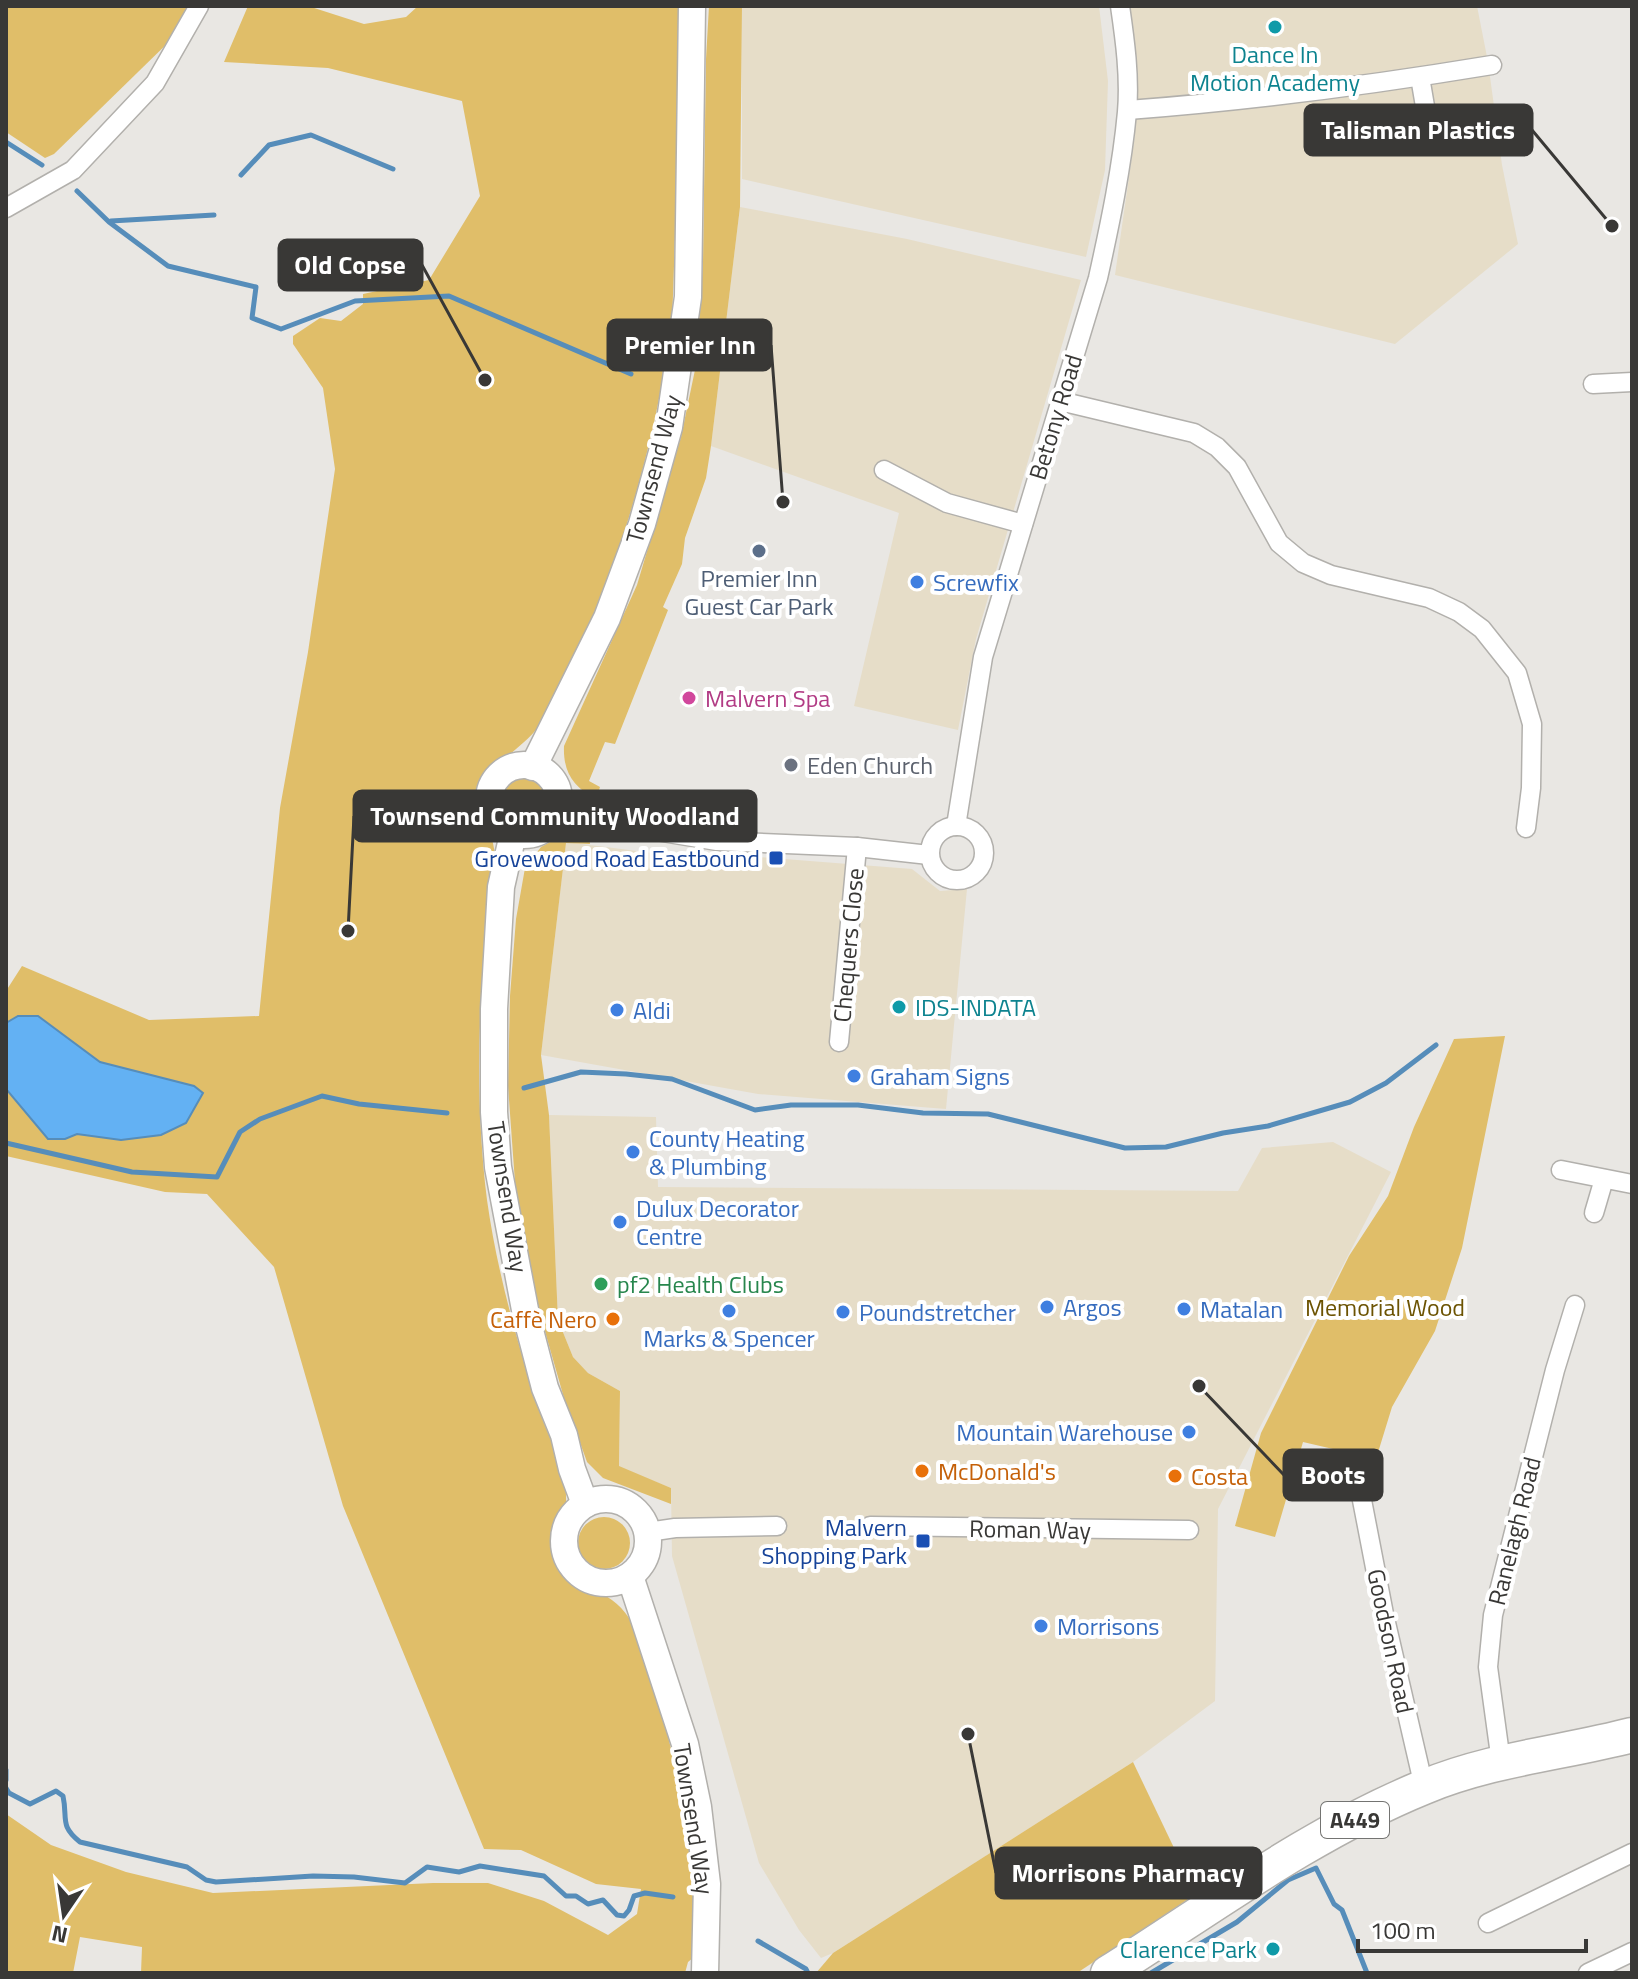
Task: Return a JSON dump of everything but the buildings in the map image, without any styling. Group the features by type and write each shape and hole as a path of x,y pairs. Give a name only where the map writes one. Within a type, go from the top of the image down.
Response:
{"highway":[{"name":"A449","path":"1108,1973 1317,1838 1424,1787 1501,1762 1629,1744"}],"main road":[{"name":"Townsend Way","path":"533,767 607,618 642,524 669,427 688,297 692,6"},
{"path":"521,765 533,767 540,769 554,782 559,811 543,830 513,834 499,825 491,814 488,797 493,783 504,771 521,765"},
{"name":"Townsend Way","path":"513,834 501,887 494,1009 494,1112 498,1167 526,1315 545,1388 564,1435 585,1504"},
{"path":"608,1499 622,1501 638,1513 648,1532 649,1542 645,1559 630,1576 608,1583 594,1581 573,1566 564,1541 567,1526 585,1504 608,1499"},
{"name":"Townsend Way","path":"630,1576 685,1744 698,1807 707,1884 705,1973"}],"street":[{"path":"6,208 73,170 155,83 199,6"},
{"name":"Betony Road","path":"956,826 983,657 1098,278 1128,110 1126,47 1120,6"},
{"path":"1128,110 1190,106 1492,65"},
{"path":"1420,77 1427,118"},
{"path":"1593,384 1632,382"},
{"path":"1060,401 1194,433 1217,447 1237,467 1279,543 1303,563 1331,575 1429,598 1459,612 1482,629 1517,673 1532,724 1531,788 1526,828"},
{"path":"884,470 947,503 1023,524"},
{"path":"559,811 717,841 857,847 929,855"},
{"path":"956,826 968,828 978,835 984,846 984,858 978,870 961,881 950,880 940,874 932,866 929,855 932,840 942,830 956,826"},
{"name":"Chequers Close","path":"839,1042 857,847"},
{"path":"1561,1170 1632,1184"},
{"path":"1594,1213 1604,1179"},
{"name":"Ranelagh Road","path":"1501,1762 1488,1667 1493,1615 1555,1370 1575,1305"},
{"name":"Goodson Road","path":"1361,1495 1384,1614 1424,1787"},
{"path":"648,1532 675,1528 777,1526"},
{"name":"Roman Way","path":"870,1526 1189,1530"},
{"path":"1488,1923 1517,1916 1632,1853"},
{"path":"1588,1973 1632,1952"}],"shaded area":[{"path":"742,6 1099,6 1108,81 1105,170 1086,257 742,179"},
{"path":"1129,6 1477,6 1518,244 1395,344 1115,275 1135,135"},
{"path":"740,207 907,239 1081,280 976,639 958,730 854,706 899,513 711,446"},
{"path":"566,842 692,858 733,855 912,869 940,891 967,889 946,1109 758,1094 541,1055"},
{"path":"549,1115 656,1117 658,1187 1238,1191 1262,1148 1333,1142 1391,1172 1218,1509 1215,1701 1133,1762 821,1958 799,1930 759,1863 672,1556 671,1488 619,1467 620,1391 588,1373 573,1357 558,1320"}],"green space":[{"path":"6,6 194,6 179,32 54,154 45,158 6,132"},
{"path":"248,6 308,6 364,24 406,17 418,6 683,6 672,324 664,376 626,528 589,626 543,720 495,768 484,784 482,802 495,860 483,973 479,1057 484,1173 496,1253 523,1360 565,1481 566,1504 559,1537 560,1556 570,1572 617,1604 633,1625 678,1778 689,1849 694,1921 694,1957 688,1962 685,1973 141,1973 142,1947 80,1937 73,1973 6,1973 6,1814 51,1845 126,1872 213,1893 488,1883 544,1901 608,1935 637,1914 641,1889 596,1884 521,1850 484,1849 343,1506 274,1267 207,1194 165,1192 6,1156 6,991 22,966 149,1020 259,1016 280,808 308,652 335,469 323,388 293,344 293,336 320,318 341,321 363,304 363,294 429,280 480,196 462,101 328,68 224,62"},
{"path":"709,6 742,6 740,207 711,446 706,478 685,538 682,564 663,607 668,610 615,744 605,742 589,781 600,787 596,799 571,778 565,764 564,746 637,585 681,437 696,365 703,263"},
{"path":"524,777 538,783 544,797 538,811 524,817 510,811 504,797 510,783"},
{"path":"565,834 589,834 590,844 566,843 541,1055 549,1115 558,1320 573,1357 588,1373 620,1391 619,1466 671,1488 671,1504 603,1478 587,1462 564,1398 532,1286 516,1196 508,1086 516,919 525,868 541,847"},
{"name":"Memorial Wood","path":"1505,1036 1462,1248 1435,1331 1392,1407 1376,1459 1303,1442 1275,1537 1235,1526 1261,1433 1349,1256 1388,1196 1414,1127 1454,1039"},
{"path":"604,1517 623,1524 630,1543 623,1562 604,1569 585,1562 578,1543 585,1524"},
{"path":"1133,1762 1196,1894 1077,1973 816,1973 833,1953"}],"water":[{"path":"18,1016 38,1016 100,1062 194,1086 203,1093 186,1123 161,1135 121,1140 77,1134 65,1139 48,1139 6,1089 6,1023"}],"waterway":[{"path":"241,175 269,145 311,135 393,169"},
{"path":"6,142 42,165"},
{"path":"77,191 109,222 168,266 256,287 252,318 281,329 355,301 449,296 631,374"},
{"path":"111,221 214,215"},
{"path":"524,1088 581,1072 626,1074 672,1079 755,1110 791,1105 858,1105 923,1113 988,1114 1125,1148 1166,1147 1268,1126 1350,1102 1386,1083 1436,1045"},
{"path":"6,1143 132,1172 217,1177 240,1132 260,1119 322,1096 359,1104 447,1113"},
{"path":"6,1770 6,1780"},
{"path":"6,1788 9,1793 30,1804 56,1791 63,1796 67,1826 80,1842 187,1867 206,1880 216,1882 313,1876 405,1883 427,1867 459,1872 480,1866 544,1876 566,1896 576,1896 588,1904 603,1900 617,1915 624,1916 634,1896 645,1893 673,1897"},
{"path":"1151,1973 1237,1922 1288,1880 1316,1868 1334,1904 1342,1910 1367,1973"},
{"path":"758,1941 808,1973"}],"place":[{"name":"Dance In Motion Academy","path":"1275,27"},
{"name":"Talisman Plastics","path":"1612,226"},
{"name":"Old Copse","path":"485,380"},
{"name":"Premier Inn","path":"783,502"},
{"name":"Premier Inn Guest Car Park","path":"759,551"},
{"name":"Screwfix","path":"917,582"},
{"name":"Malvern Spa","path":"689,698"},
{"name":"Eden Church","path":"791,765"},
{"name":"Grovewood Road Eastbound","path":"776,858"},
{"name":"Townsend Community Woodland","path":"348,931"},
{"name":"IDS-INDATA","path":"899,1007"},
{"name":"Aldi","path":"617,1010"},
{"name":"Graham Signs","path":"854,1076"},
{"name":"County Heating & Plumbing","path":"633,1152"},
{"name":"Dulux Decorator Centre","path":"620,1222"},
{"name":"pf2 Health Clubs","path":"601,1284"},
{"name":"Argos","path":"1047,1307"},
{"name":"Matalan","path":"1184,1309"},
{"name":"Marks & Spencer","path":"729,1311"},
{"name":"Poundstretcher","path":"843,1312"},
{"name":"Caffè Nero","path":"613,1319"},
{"name":"Boots","path":"1199,1386"},
{"name":"Mountain Warehouse","path":"1189,1432"},
{"name":"McDonald's","path":"922,1471"},
{"name":"Costa","path":"1175,1476"},
{"name":"Malvern Shopping Park","path":"923,1541"},
{"name":"Morrisons","path":"1041,1626"},
{"name":"Morrisons Pharmacy","path":"968,1734"},
{"name":"Clarence Park","path":"1273,1949"}]}
